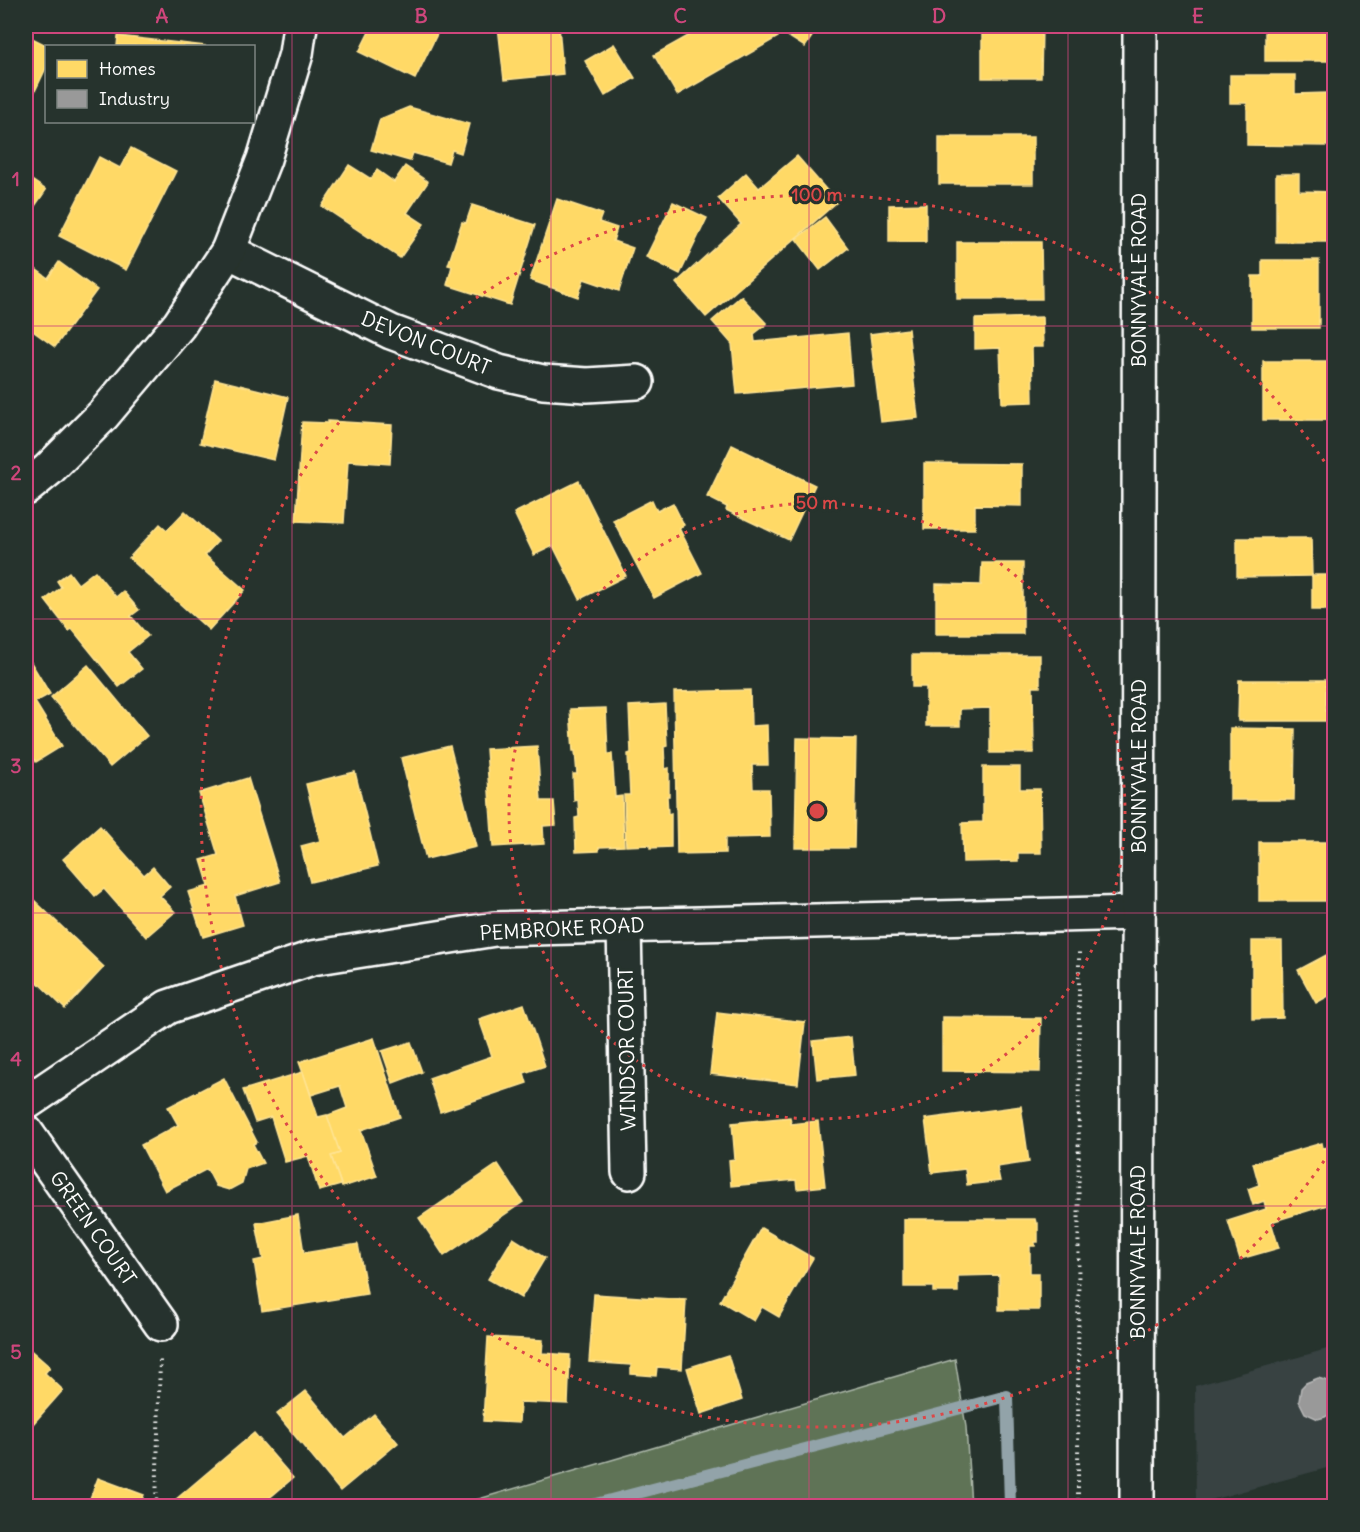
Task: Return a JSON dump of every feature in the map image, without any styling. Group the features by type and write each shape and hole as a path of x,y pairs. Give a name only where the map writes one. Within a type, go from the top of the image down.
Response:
{"street":[{"path":"26,488 48,470 103,415 179,325 228,251 264,159 296,54 300,26"},
{"name":"BONNYVALE ROAD","path":"1137,1506 1140,26"},
{"name":"DEVON COURT","path":"228,251 391,332 499,372 543,382 586,385 637,382"},
{"name":"PEMBROKE ROAD","path":"26,1103 168,1007 312,958 495,929 1138,913"},
{"name":"WINDSOR COURT","path":"624,926 629,1172"},
{"name":"GREEN COURT","path":"26,1132 161,1324"}],"path":[{"path":"1078,1506 1079,915"},
{"path":"156,1506 161,1324"}],"shaded area":[{"path":"1334,1347 1334,1466 1196,1504 1195,1386"}],"green space":[{"path":"955,1359 966,1427 971,1506 455,1506"}],"building: Homes":[{"path":"372,26 441,26 415,79 359,52"},
{"path":"498,26 559,26 563,74 504,80"},
{"path":"706,26 771,26 778,37 677,95 654,55"},
{"path":"777,26 819,26 805,47 775,28"},
{"path":"982,26 1042,26 1041,78 982,78"},
{"path":"1276,26 1334,26 1334,61 1265,61 1265,30 1276,29"},
{"path":"26,35 46,45 45,70 26,110"},
{"path":"118,36 197,45 117,45"},
{"path":"614,44 635,78 605,96 585,61"},
{"path":"1230,75 1295,75 1295,94 1327,93 1327,146 1247,145 1247,103 1230,103"},
{"path":"409,107 469,124 461,153 452,150 448,163 413,153 410,161 371,150 380,119"},
{"path":"939,137 1033,137 1033,184 939,184"},
{"path":"131,148 176,171 126,270 59,236 99,157 120,168"},
{"path":"797,156 837,202 706,317 676,283 741,224 718,198 746,173 759,188"},
{"path":"349,165 371,179 377,170 394,182 405,166 428,182 407,213 424,224 400,258 322,206"},
{"path":"1276,174 1299,174 1299,191 1334,192 1334,242 1276,242"},
{"path":"26,176 46,190 26,219"},
{"path":"557,199 602,214 599,222 617,228 613,241 633,248 619,291 584,279 578,297 530,280"},
{"path":"673,202 707,218 680,274 646,257"},
{"path":"926,204 926,242 889,242 889,205"},
{"path":"472,205 535,225 510,305 447,285 452,266 448,265 462,222 466,223"},
{"path":"825,217 848,248 820,270 796,239"},
{"path":"957,242 1041,242 1042,299 957,299"},
{"path":"1262,260 1319,260 1319,328 1252,328 1252,276 1262,276"},
{"path":"26,262 48,278 59,262 97,290 55,347 26,326"},
{"path":"1330,270 1334,270 1334,299 1332,300"},
{"path":"741,296 767,324 754,334 755,342 848,333 852,384 737,394 732,344 712,321"},
{"path":"1042,317 1043,347 1032,347 1033,402 1002,403 1000,348 975,349 975,319"},
{"path":"908,329 918,418 881,422 870,334"},
{"path":"1263,361 1334,361 1334,420 1263,420"},
{"path":"215,379 288,397 274,460 200,443"},
{"path":"328,421 392,425 390,464 348,461 344,523 296,521 302,422 328,423"},
{"path":"732,445 815,485 789,540 726,510 727,507 707,497"},
{"path":"924,463 1022,464 1022,506 975,505 975,529 924,529"},
{"path":"579,481 626,576 580,599 553,546 534,555 514,513"},
{"path":"652,500 657,511 673,503 684,525 679,528 702,573 654,598 613,520"},
{"path":"185,511 218,541 205,555 245,590 209,630 129,558 160,524 167,530"},
{"path":"1237,538 1311,538 1312,576 1237,577"},
{"path":"982,563 1023,563 1023,634 936,634 936,584 981,585"},
{"path":"95,571 116,597 123,591 139,610 131,616 148,636 128,652 142,669 119,687 72,629 69,631 45,600 61,587 57,581 69,572 78,584"},
{"path":"1312,575 1334,575 1334,610 1312,610"},
{"path":"26,654 50,694 35,702 62,746 36,762 26,746"},
{"path":"912,655 1040,655 1040,687 1033,687 1034,753 990,753 990,708 960,709 960,726 926,726 926,687 912,687"},
{"path":"88,665 147,736 110,767 51,697"},
{"path":"1239,680 1326,680 1326,721 1238,721"},
{"path":"750,690 751,726 767,725 768,765 752,765 753,789 769,789 770,837 725,838 725,853 677,854 674,692"},
{"path":"665,704 667,746 664,747 665,769 669,768 669,796 667,796 668,814 671,813 671,847 626,846 624,795 630,795 629,706"},
{"path":"606,708 608,754 612,754 615,797 622,796 624,846 599,847 599,851 576,852 575,818 579,817 578,800 574,801 573,774 577,774 570,709"},
{"path":"1230,728 1295,729 1294,800 1230,800"},
{"path":"797,738 856,739 854,848 795,848"},
{"path":"450,746 476,847 426,859 401,758"},
{"path":"537,746 541,801 554,801 556,825 543,826 544,844 493,847 486,749"},
{"path":"983,767 1020,767 1020,789 1040,789 1041,853 1018,853 1018,861 963,862 962,823 983,822"},
{"path":"355,772 378,866 310,882 301,846 320,841 306,784"},
{"path":"248,778 280,882 235,896 243,925 203,937 188,892 209,886 201,860 218,855 199,793"},
{"path":"100,826 144,875 153,867 170,887 160,896 175,912 146,937 104,889 95,896 63,859"},
{"path":"1259,842 1334,842 1334,901 1259,901"},
{"path":"34,900 104,967 65,1009 26,971 26,908"},
{"path":"1252,941 1282,941 1283,1018 1252,1019"},
{"path":"1334,951 1334,993 1316,1003 1298,970"},
{"path":"524,1004 545,1066 524,1073 527,1083 440,1112 429,1078 492,1056 479,1019"},
{"path":"717,1012 805,1022 798,1084 710,1074"},
{"path":"942,1017 1041,1018 1040,1072 942,1071"},
{"path":"851,1037 855,1075 817,1079 813,1041"},
{"path":"374,1038 400,1117 361,1130 377,1176 342,1187 331,1156 340,1153 326,1116 347,1108 340,1086 311,1095 299,1062"},
{"path":"411,1042 422,1072 393,1083 382,1051"},
{"path":"303,1072 318,1117 327,1115 340,1153 331,1156 341,1185 319,1191 308,1156 285,1162 271,1117 255,1122 243,1090"},
{"path":"224,1078 257,1142 253,1144 263,1163 246,1169 242,1183 229,1190 216,1186 207,1169 165,1191 141,1145 178,1125 168,1107"},
{"path":"1021,1106 1029,1162 997,1167 1000,1181 967,1185 965,1169 932,1173 925,1119"},
{"path":"790,1117 791,1124 818,1121 825,1186 797,1189 796,1180 731,1186 729,1160 735,1159 732,1123"},
{"path":"1322,1143 1323,1148 1334,1149 1334,1172 1330,1174 1334,1189 1334,1203 1271,1222 1279,1248 1240,1259 1228,1221 1266,1209 1264,1201 1253,1205 1248,1189 1259,1185 1253,1163"},
{"path":"498,1164 523,1202 444,1256 419,1218"},
{"path":"298,1215 304,1253 358,1244 367,1294 262,1311 254,1261 263,1259 256,1223"},
{"path":"904,1219 1035,1219 1038,1223 1038,1242 1035,1242 1035,1246 1030,1246 1030,1273 1039,1273 1039,1310 999,1310 999,1275 958,1276 958,1292 933,1292 933,1287 904,1287"},
{"path":"761,1228 813,1258 779,1317 762,1307 754,1321 720,1301"},
{"path":"513,1238 545,1258 521,1298 488,1279"},
{"path":"594,1294 686,1300 682,1369 657,1367 656,1376 631,1374 631,1365 589,1362"},
{"path":"488,1337 543,1340 542,1353 570,1355 568,1404 520,1402 519,1423 483,1421"},
{"path":"26,1346 50,1367 45,1373 63,1390 33,1424 26,1418"},
{"path":"728,1355 742,1400 701,1414 687,1368"},
{"path":"306,1391 345,1438 374,1414 398,1443 340,1491 277,1414"},
{"path":"254,1433 293,1478 260,1506 180,1506 175,1500"},
{"path":"98,1478 144,1495 139,1506 87,1506"}],"building: Industry":[{"path":"1318,1378 1331,1382 1334,1386 1334,1411 1318,1419 1305,1413 1299,1401 1301,1388"}],"waterway":[{"path":"588,1506 1007,1396 1010,1506"}]}
